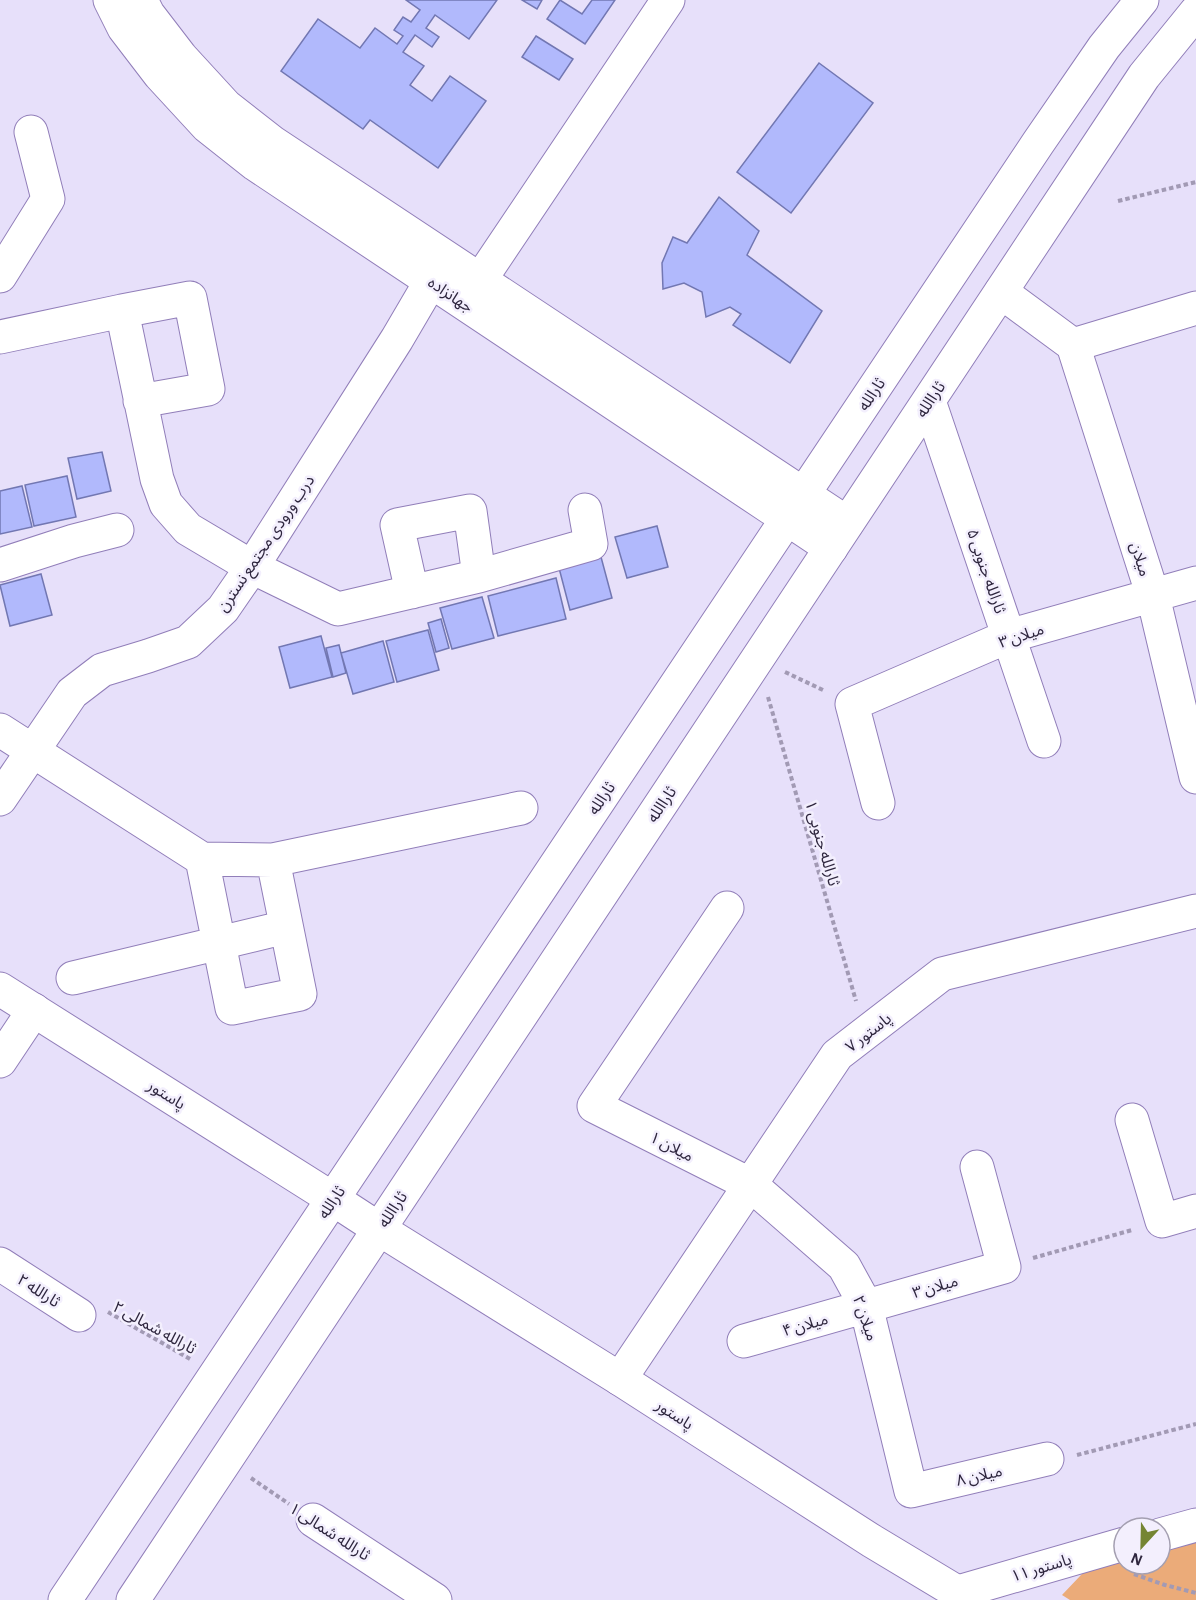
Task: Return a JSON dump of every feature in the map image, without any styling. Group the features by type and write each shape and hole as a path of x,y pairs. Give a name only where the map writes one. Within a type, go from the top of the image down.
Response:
{"street":[{"name":"جهانزاده","path":"110,0 124,28 160,75 207,126 255,164 431,280 473,292"},
{"name":"جهانزاده","path":"141,0 148,14 181,57 226,106 473,292 839,536"},
{"path":"473,292 668,0"},
{"name":"ثارالله","path":"65,1600 1051,124 1104,47 1142,0"},
{"name":"ثاراالله","path":"132,1600 1144,76 1196,12"},
{"path":"0,276 48,200 31,132"},
{"name":"درب ورودی مجتمع نسترن","path":"0,799 72,693 102,670 188,642 223,609 397,339 431,280"},
{"path":"1001,292 1073,345 1196,308"},
{"path":"0,337 190,298 208,388 140,401"},
{"path":"122,311 157,479 165,504 188,529 252,567 338,609 479,576 591,544 585,510"},
{"name":"میلان","path":"1073,345 1153,596 1196,777"},
{"name":"ثارالله جنوبی ۵","path":"929,401 1044,741"},
{"path":"412,592 397,525 470,511 479,576"},
{"path":"0,565 117,530"},
{"name":"میلان ۳","path":"852,704 1009,636 1196,583"},
{"path":"852,704 878,803"},
{"path":"0,730 202,859 273,860 520,808"},
{"path":"202,859 232,1008 300,994 273,860"},
{"name":"میلان ۱","path":"728,908 594,1106 751,1185"},
{"name":"پاستور ۷","path":"620,1378 837,1055 942,974 1196,910"},
{"path":"73,978 286,927"},
{"name":"پاستور","path":"0,989 379,1229 620,1378 872,1541 964,1596"},
{"path":"0,1061 34,1010"},
{"path":"1132,1120 1162,1221 1196,1211"},
{"path":"977,1167 1004,1267"},
{"name":"میلان ۲","path":"751,1185 844,1266 866,1306 911,1491"},
{"name":"ثارالله ۲","path":"0,1264 79,1315"},
{"name":"میلان ۳","path":"866,1306 1004,1267"},
{"name":"میلان ۴","path":"744,1341 866,1306"},
{"name":"میلان ۸","path":"911,1491 1047,1459"},
{"name":"ثارالله شمالی ۱","path":"313,1520 435,1600"},
{"path":"1172,1532 1196,1525"},
{"name":"پاستور ۱۱","path":"964,1596 1082,1555 1112,1547"}],"path":[{"path":"1118,201 1196,182"},
{"path":"758,659 852,704"},
{"name":"ثارالله جنوبی ۱","path":"758,659 865,1034"},
{"path":"1004,1267 1162,1221"},
{"name":"ثارالله شمالی ۲","path":"79,1315 106,1311 216,1374"},
{"path":"1047,1459 1079,1455 1196,1424"},
{"name":"ثارالله شمالی ۱","path":"225,1461 313,1520"},
{"path":"1082,1555 1166,1585 1196,1593"}],"shaded area":[{"path":"1196,1532 1196,1600 1070,1600 1062,1595 1099,1556 1112,1553 1112,1576 1172,1576 1172,1538"}],"building":[{"path":"406,0 497,0 469,39 435,15 426,28 439,37 432,47 415,35 403,52 424,66 410,85 432,101 450,76 486,101 438,168 370,120 363,129 281,71 318,19 360,48 375,28 397,44 403,36 394,30 403,17 411,22 420,10"},
{"path":"522,0 542,0 537,9"},
{"path":"560,0 582,14 592,0 615,0 585,44 547,19"},
{"path":"536,36 573,59 559,80 522,57"},
{"path":"819,63 873,103 791,213 737,172"},
{"path":"719,197 759,231 747,255 822,311 790,363 733,325 741,314 730,307 706,317 702,292 684,283 663,289 662,263 673,237 687,243"},
{"path":"102,452 111,491 77,499 68,458"},
{"path":"67,476 76,517 34,526 25,485"},
{"path":"22,486 32,527 0,534 0,491"},
{"path":"657,526 668,567 627,578 615,537"},
{"path":"601,557 612,598 570,610 559,568"},
{"path":"41,574 52,615 10,626 0,585"},
{"path":"556,578 566,619 498,636 488,596"},
{"path":"482,597 494,638 452,649 440,608"},
{"path":"441,619 449,648 436,652 428,623"},
{"path":"428,630 439,670 397,682 386,641"},
{"path":"321,636 332,677 290,688 279,647"},
{"path":"383,641 394,682 353,694 341,653"},
{"path":"339,645 346,673 333,677 326,648"}]}
